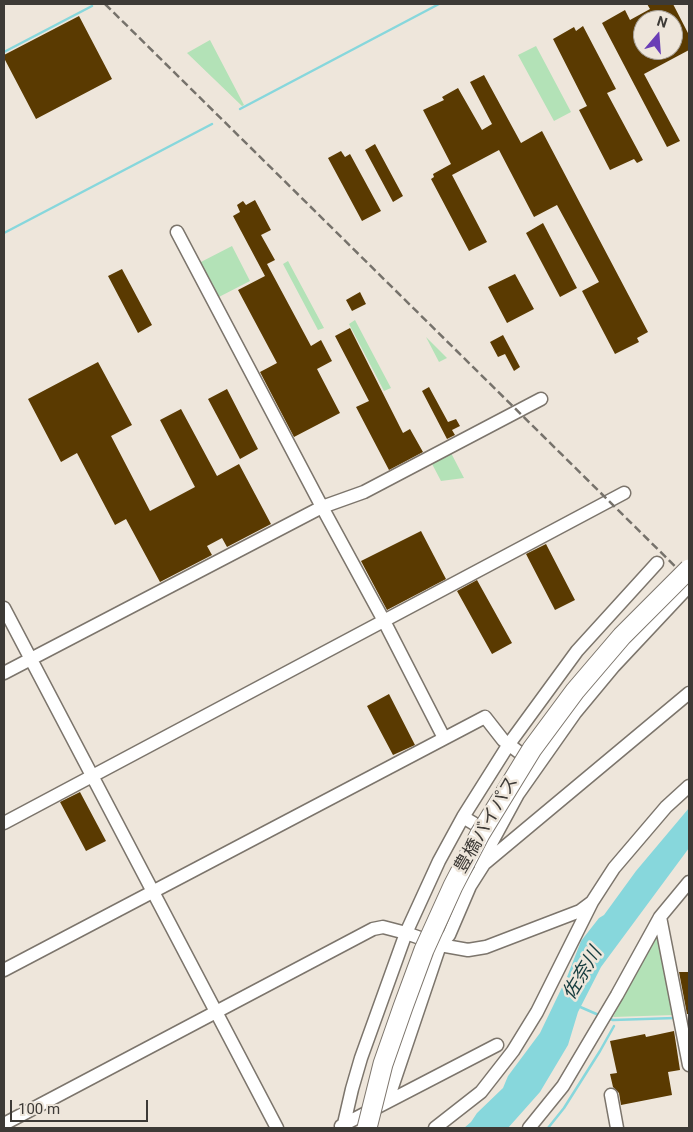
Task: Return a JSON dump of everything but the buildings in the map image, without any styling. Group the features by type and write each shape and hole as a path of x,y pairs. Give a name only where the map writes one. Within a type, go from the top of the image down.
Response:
{"highway":[{"name":"豊橋バイパス","path":"367,1128 383,1064 402,1007 452,886 480,834 532,749 575,690 622,636 689,569"},
{"name":"豊橋バイパス","path":"373,1128 389,1066 407,1009 429,952 458,888 485,837 537,752 580,695 657,607 689,576"}],"street":[{"path":"177,232 384,621 444,738"},
{"path":"4,673 322,507 364,492 541,399"},
{"path":"4,823 624,493"},
{"path":"341,1127 361,1058 406,933 439,861 463,817 509,744 577,651 657,563"},
{"path":"387,1102 440,945 449,935 494,836 518,794 575,713 614,666 689,586"},
{"path":"4,608 277,1128"},
{"path":"470,886 484,864 689,693"},
{"path":"4,970 484,717 504,740 537,766"},
{"path":"435,1128 481,1092 513,1051 537,1012 592,902 614,868 666,807 689,786"},
{"path":"463,817 494,836"},
{"path":"529,1128 571,1072 617,995 660,917 689,882"},
{"path":"4,1124 373,929 383,927 440,945 468,950 486,947 580,911 592,902"},
{"path":"660,917 689,1065"},
{"path":"341,1127 496,1045"},
{"path":"610,1095 618,1128"}],"green space":[{"path":"210,40 244,105 242,106 187,53"},
{"path":"536,46 571,112 554,121 518,55"},
{"path":"232,246 250,281 215,299 197,264"},
{"path":"288,261 324,328 318,330 283,264"},
{"path":"355,320 391,388 384,391 349,324"},
{"path":"426,337 447,358 439,362"},
{"path":"450,451 464,478 441,481 431,462"},
{"path":"659,931 674,1015 613,1017 636,972"}],"water":[{"name":"佐奈川","path":"689,808 689,848 601,967 578,1012 568,1045 540,1092 508,1128 464,1128 503,1088 508,1076 540,1033 567,977 581,941"}],"waterway":[{"path":"240,109 439,4"},
{"path":"4,52 92,6"},
{"path":"4,233 212,124"},
{"name":"佐奈川","path":"578,1006 601,1016"},
{"path":"608,1018 613,1020 675,1018"},
{"path":"548,1128 564,1108 614,1026"}],"railway":[{"path":"105,4 689,580"}]}
